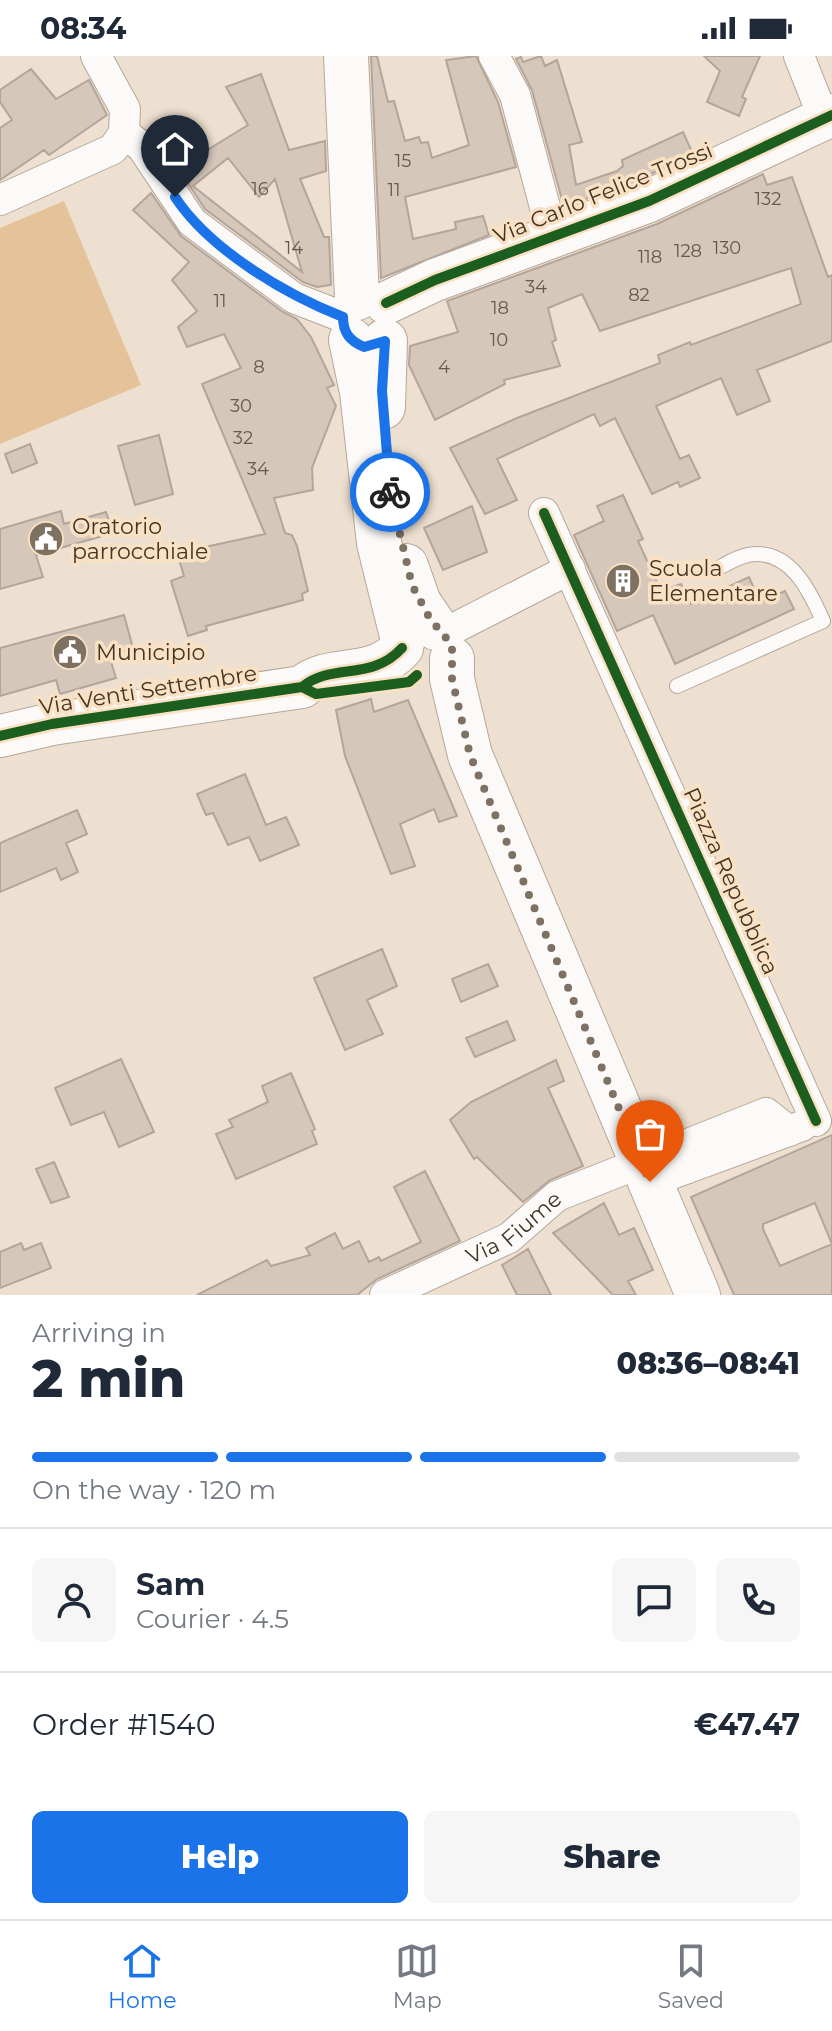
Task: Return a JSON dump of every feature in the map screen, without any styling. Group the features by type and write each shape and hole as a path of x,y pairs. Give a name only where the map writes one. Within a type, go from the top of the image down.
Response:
{"main road":[{"path":"346,56 353,159 365,203 367,316 362,392 379,543 425,651 452,679 470,755 698,1295"}],"street":[{"path":"0,200 113,149 124,133 125,109 96,56"},
{"path":"494,56 515,95 553,237"},
{"name":"Via Carlo Felice Trossi","path":"367,316 435,280 649,201 828,117 799,56"},
{"path":"124,133 142,147 192,222 294,298 367,316"},
{"name":"Piazza Repubblica","path":"544,513 812,1122"},
{"path":"425,651 570,569"},
{"name":"Via Venti Settembre","path":"0,736 52,724 302,687 316,694 409,682 425,651"},
{"name":"Via Fiume","path":"385,1295 509,1238 557,1196 812,1122"}],"lane":[{"path":"677,686 823,621 811,594 796,573 775,557 748,555 713,571"}],"shaded area":[{"path":"64,201 141,385 0,444 0,228"}],"building":[{"path":"371,56 377,56 388,102 394,101 405,141 419,137 421,143 428,142 432,158 469,145 446,60 476,56 498,102 516,167 405,197 413,239 456,229 455,222 483,216 489,235 381,278"},
{"path":"541,56 545,66 557,60 582,142 569,145 576,185 617,171 623,166 622,160 683,132 693,154 640,179 564,207 532,90 516,59 521,57 523,62"},
{"path":"704,56 760,56 742,97 746,99 739,116 707,102 720,71"},
{"path":"31,69 56,99 89,80 107,115 49,155 44,150 0,180 0,128 12,120 0,102 0,90"},
{"path":"261,74 289,150 325,141 326,171 300,179 324,237 329,237 331,285 317,287 303,282 205,209 178,168 248,125 226,87","holes":["228,158 259,197 275,179 302,272 193,186"]},
{"path":"763,174 767,185 792,177 828,277 832,275 832,341 757,370 770,401 737,415 721,378 656,406 680,459 689,455 700,478 680,487 678,482 652,494 615,418 600,426 594,414 497,459 517,500 485,514 450,448 517,418 660,363 658,355 801,304 791,268 600,331 582,294 548,308 556,340 552,342 560,366 504,380 505,384 435,420 409,365 410,346 458,332 447,301 657,224"},
{"path":"151,193 181,236 283,312 297,319 311,337 334,385 327,388 336,406 312,468 313,490 274,498 285,533 292,535 297,546 308,591 302,594 303,600 206,626 207,630 188,636 171,581 184,576 177,553 265,534 202,384 241,368 224,334 187,347 178,327 197,311 172,280 189,262 133,210"},
{"path":"159,435 173,494 135,505 118,446"},
{"path":"30,444 37,463 12,473 5,454"},
{"name":"Scuola Elementare","path":"623,495 643,539 638,541 661,591 681,584 691,604 749,577 760,602 785,591 794,609 675,664 653,615 617,631 574,535 604,521 597,506"},
{"path":"472,506 487,552 443,570 424,528"},
{"name":"Oratorio parrocchiale","path":"61,511 64,524 106,512 113,533 36,555 43,577 0,589 0,529"},
{"name":"Municipio","path":"124,615 133,648 109,655 116,678 60,694 56,680 0,696 0,648"},
{"path":"371,699 374,712 408,700 457,816 439,822 434,809 400,824 415,866 391,874 345,756 336,710"},
{"path":"245,774 266,825 286,817 299,845 260,861 249,837 228,845 213,813 206,815 197,794"},
{"path":"77,810 87,834 66,843 78,872 61,880 56,868 0,892 0,843"},
{"path":"382,949 397,986 367,1000 383,1034 345,1050 314,978"},
{"path":"488,964 498,986 461,1002 452,979"},
{"path":"507,1021 515,1040 475,1057 466,1038"},
{"path":"121,1059 154,1132 119,1147 104,1112 71,1125 55,1088"},
{"path":"556,1060 564,1081 548,1088 583,1166 550,1180 523,1202 477,1157 474,1159 450,1120 471,1102"},
{"path":"291,1073 315,1129 312,1131 317,1144 236,1179 216,1134 233,1127 229,1120 268,1102 262,1086"},
{"path":"832,1135 832,1244 832,1295 734,1295 691,1197","holes":["815,1203 832,1244 780,1266 763,1224"]},
{"path":"54,1162 69,1197 51,1203 36,1169"},
{"path":"425,1171 460,1241 377,1279 357,1295 197,1295 267,1260 271,1266 310,1255 306,1248 335,1233 343,1249 359,1241 369,1262 379,1257 381,1261 421,1242 394,1187"},
{"path":"604,1203 619,1235 634,1228 653,1270 628,1281 636,1295 613,1295 553,1233"},
{"path":"21,1243 24,1250 41,1243 51,1268 0,1288 0,1252"},
{"path":"528,1249 551,1295 517,1295 502,1265"}],"cycle path":[{"path":"386,303 435,280 649,201 832,115"},
{"path":"544,513 816,1121"},
{"path":"0,736 52,724 302,687 326,675 378,665 402,648"},
{"path":"302,687 316,694 409,682 417,675"}],"way so far":[{"path":"390,492 398,538 419,603 452,645 452,679 470,755 650,1182"}],"place":[{"name":"Oratorio parrocchiale","path":"46,539"},
{"name":"Scuola Elementare","path":"623,581"},
{"name":"Municipio","path":"70,652"}],"route":[{"path":"175,197 192,222 294,298 343,317 343,326 351,340 364,347 385,341 382,391 390,492"}]}
